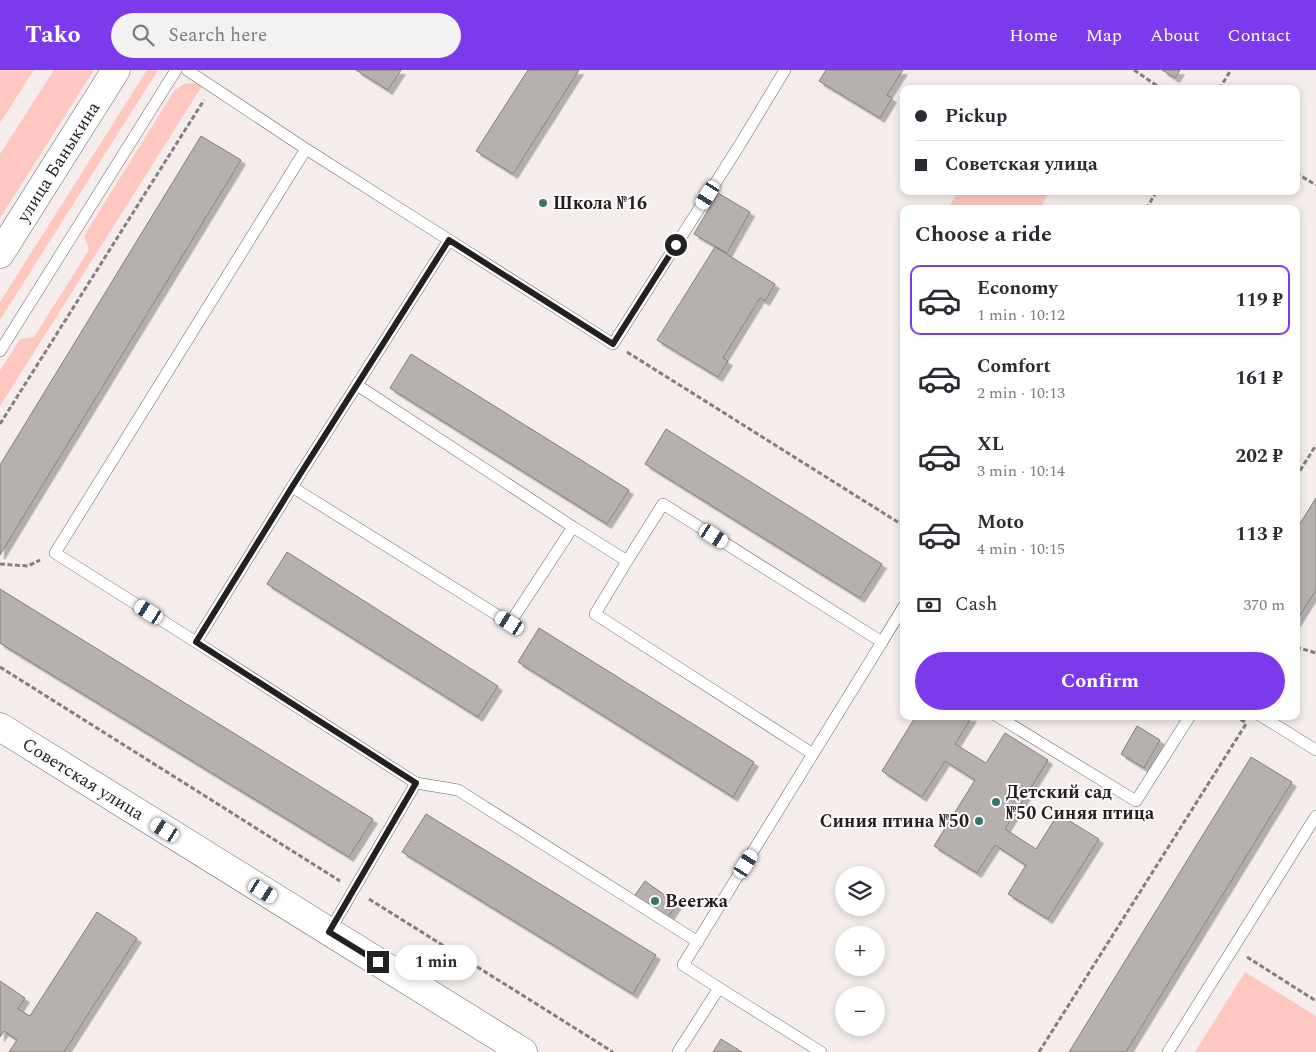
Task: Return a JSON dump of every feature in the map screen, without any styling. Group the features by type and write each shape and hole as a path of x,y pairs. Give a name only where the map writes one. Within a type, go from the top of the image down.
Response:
{"main road":[{"name":"улица Баныкина","path":"0,254 116,70"},
{"name":"Советская улица","path":"0,727 523,1052"}],"lane":[{"path":"0,351 176,70"},
{"path":"187,70 306,149 613,344 785,70"},
{"path":"306,149 55,553 416,783 458,790 698,942"},
{"path":"196,642 449,240"},
{"path":"357,386 628,561"},
{"path":"292,487 510,623 573,527"},
{"path":"813,754 595,614 663,504 882,642"},
{"path":"821,1052 683,965 900,613"},
{"path":"1004,720 1136,801 1187,720"},
{"path":"1267,720 1316,750"},
{"path":"329,932 416,783"},
{"path":"1168,1052 1316,816"},
{"path":"678,1052 719,988"}],"path":[{"path":"1134,70 1156,85"},
{"path":"1222,85 1231,70"},
{"path":"0,424 213,86"},
{"path":"1300,175 1316,185"},
{"path":"613,344 900,523"},
{"path":"1300,471 1316,445"},
{"path":"0,564 28,566 55,553"},
{"path":"1300,649 1316,653"},
{"path":"0,667 613,1052"},
{"path":"1241,720 1246,723"},
{"path":"1039,1052 1246,723 1245,720"},
{"path":"1233,949 1316,1000"}],"shaded area":[{"path":"0,70 34,70 0,123"},
{"path":"54,70 94,70 0,218 0,154"},
{"path":"147,70 158,70 0,320 0,302"},
{"path":"193,83 202,86 0,406 0,371 20,339 34,337 89,250 84,236 174,91 184,84"},
{"path":"956,195 1047,195 1042,205 950,205"},
{"path":"1245,972 1316,1016 1316,1052 1195,1052"}],"building":[{"path":"356,70 401,70 388,90"},
{"path":"528,70 579,70 513,174 476,151"},
{"path":"826,70 903,70 887,95 892,98 880,118 819,81"},
{"path":"1162,70 1180,70 1175,78"},
{"path":"201,136 241,160 0,555 0,465"},
{"path":"718,193 750,212 727,253 694,234"},
{"path":"715,247 775,284 765,301 760,298 723,358 728,361 718,377 657,340"},
{"path":"411,354 629,490 607,524 390,388"},
{"path":"666,429 882,564 860,598 645,464"},
{"path":"1316,498 1316,590 1300,616 1300,524"},
{"path":"287,552 498,686 478,717 267,584"},
{"path":"0,589 373,819 349,857 0,643"},
{"path":"539,628 754,762 733,797 518,662"},
{"name":"Синия птина №50","path":"914,720 970,720 955,744 986,763 1005,733 1048,760 1005,829 1036,849 1058,814 1099,839 1048,919 1008,894 1026,865 995,845 977,873 934,846 975,780 945,761 922,797 882,771"},
{"path":"1137,726 1160,740 1144,768 1121,754"},
{"path":"1251,757 1292,782 1126,1052 1069,1052"},
{"path":"426,814 656,955 633,994 402,852"},
{"name":"Beerжа","path":"645,881 677,904 667,919 633,898"},
{"path":"97,912 137,938 64,1052 9,1052 17,1040 4,1031 0,1037 0,981 25,998 18,1009 30,1016"},
{"path":"721,1039 742,1052 713,1052"}],"place":[{"name":"Школа №16","path":"543,203"},
{"name":"Детский сад №50 Синяя птица","path":"996,802"},
{"name":"Синия птина №50","path":"979,821"},
{"name":"Beerжа","path":"655,901"}],"route":[{"path":"378,962 329,932 416,783 196,642 449,240 613,344 676,245"}]}
